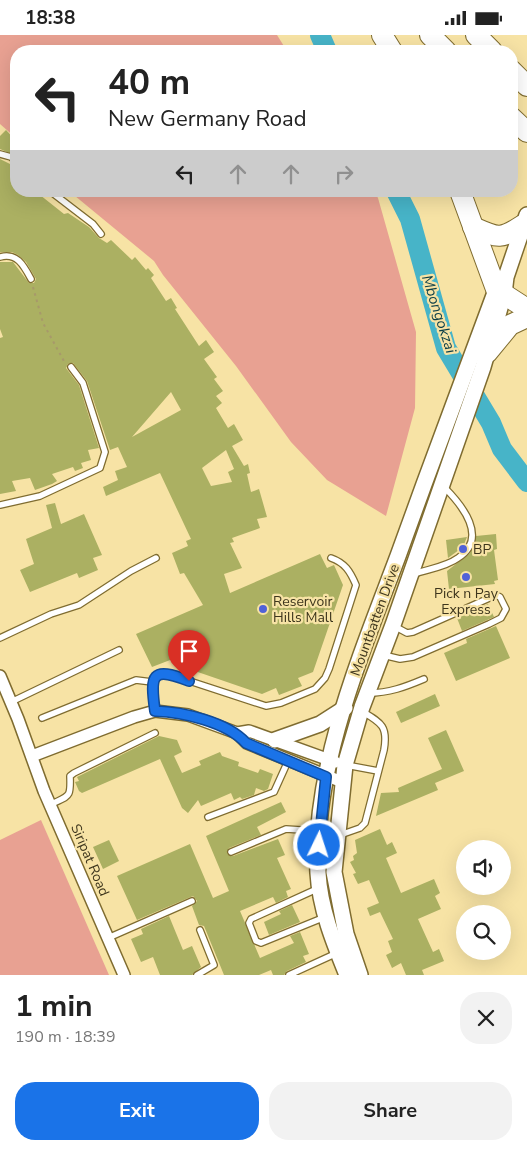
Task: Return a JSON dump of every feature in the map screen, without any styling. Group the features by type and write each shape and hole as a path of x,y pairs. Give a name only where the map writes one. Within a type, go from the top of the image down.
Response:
{"highway":[{"path":"430,35 440,45"},
{"path":"476,35 486,45"},
{"path":"462,197 502,287 527,309"},
{"path":"474,227 500,238 506,236 525,220"},
{"path":"485,360 510,325 527,317"}],"main road":[{"name":"Mountbatten Drive","path":"347,975 340,906 334,872 336,836 345,765 367,693 393,625 440,484 485,360 502,287 525,220"},
{"name":"Mountbatten Drive","path":"360,975 326,917 320,887 318,874 319,831 326,777 345,708 368,637 481,330 502,287"},
{"path":"275,740 320,724 345,708"}],"street":[{"name":"Siripat Road","path":"0,676 50,805 124,975"},
{"path":"32,756 134,717 155,711 188,715 238,733 249,731 345,765"},
{"path":"238,733 246,743 342,782"}],"lane":[{"path":"58,197 93,224 101,234"},
{"path":"0,257 10,255 16,258 26,269 31,279"},
{"path":"0,505 40,496 61,488 100,468 105,456 102,442 82,383 71,367"},
{"path":"410,575 458,559 467,551 473,539 472,528 467,515 458,501 440,484"},
{"path":"0,638 50,615 79,605 131,571 156,558"},
{"path":"152,682 159,675 169,673 266,706 281,703 314,689 325,678 329,669 356,585 351,573 342,562 331,558"},
{"path":"381,655 400,659 413,657 501,618 506,609 500,597 496,595 409,633 393,625"},
{"path":"11,702 119,650"},
{"path":"367,693 385,693 424,679"},
{"path":"42,718 136,680 152,682"},
{"path":"152,682 155,711"},
{"path":"336,836 360,828 365,823 385,744 385,732 378,721 361,711"},
{"path":"50,805 68,796 71,790 70,776 74,773 155,733"},
{"path":"208,817 274,792 288,761"},
{"path":"345,765 378,771"},
{"path":"231,852 286,829 319,831"},
{"path":"320,887 251,919 249,923 256,941 261,943 326,917"},
{"path":"108,938 192,901"},
{"path":"197,975 214,965 200,930"},
{"path":"289,975 344,950"}],"path":[{"path":"31,279 43,323 56,348 67,365 71,367"}],"shaded area":[{"path":"0,35 277,35 283,45 10,45 10,133 0,124"},
{"path":"76,197 377,197 416,332 415,408 386,516 327,480 291,442 236,366 163,275 154,261"},
{"path":"41,820 109,975 0,975 0,840"}],"building":[{"path":"6,130 10,134 10,153 0,149 0,136"},
{"path":"0,159 10,164 10,197 43,197 64,214 68,213 89,227 99,238 107,243 111,240 132,260 135,257 146,270 148,268 154,275 151,278 166,301 171,298 177,308 175,309 199,346 206,340 214,352 204,359 217,377 214,379 223,391 216,396 222,403 216,408 228,428 234,424 243,440 232,446 244,466 248,464 250,473 247,474 251,492 259,489 267,517 257,519 260,528 232,538 234,542 230,543 242,568 224,574 230,593 320,554 327,568 334,565 343,585 313,672 298,678 302,686 279,695 276,688 262,694 189,669 183,655 152,667 136,634 203,605 184,573 180,574 172,553 188,546 186,541 191,539 160,473 106,496 103,487 118,480 115,471 127,467 118,447 110,450 87,381 73,363 68,364 66,368 79,385 99,448 88,450 91,460 81,463 83,468 75,471 73,467 52,474 57,481 52,484 35,490 30,478 12,481 16,491 0,494 0,338 3,337 0,329 0,262 13,262 29,283 34,283 36,279 26,262 12,252 0,252","holes":["171,392 181,410 132,437","226,450 234,469 228,472 232,482 211,486 202,468"]},
{"path":"55,503 61,524 84,514 102,555 93,558 98,570 79,578 77,573 30,592 20,570 34,564 26,539 52,528 46,505"},
{"path":"496,534 497,549 494,550 498,580 494,581 495,584 449,589 447,571 470,553 476,536"},
{"path":"467,537 463,547 448,558 446,540"},
{"path":"488,604 494,617 462,631 457,618"},
{"path":"496,626 510,658 456,681 444,653 467,643 466,639"},
{"path":"435,694 440,706 401,723 396,712"},
{"path":"446,730 464,771 435,783 438,790 376,816 381,793 399,792 398,788 442,769 428,738"},
{"path":"159,736 177,740 182,752 174,756 182,773 201,765 199,761 220,752 222,756 239,762 238,766 258,773 260,769 273,774 268,789 264,791 256,788 254,795 234,800 231,793 201,806 198,800 188,813 182,808 160,759 82,793 79,791 75,782 79,781 77,777"},
{"path":"281,802 286,812 257,827 261,835 229,848 227,853 233,856 278,839 285,855 277,858 291,889 286,891 288,897 276,903 273,897 240,911 260,958 294,943 290,936 300,932 309,954 303,956 306,962 287,971 284,975 273,975 271,970 259,975 224,975 204,926 199,925 192,906 197,901 193,896 137,920 117,876 190,844 213,898 229,891 206,836"},
{"path":"380,829 387,845 392,842 397,853 386,858 401,893 434,879 440,893 435,896 441,909 418,919 433,952 439,949 444,961 422,970 424,975 406,975 401,963 392,968 386,955 392,952 388,941 393,939 380,912 370,916 367,908 379,903 369,880 358,884 353,874 356,873 350,862 354,860 353,856 357,853 355,840"},
{"path":"109,840 119,861 103,869 93,847"},
{"path":"292,905 300,922 269,935 264,922 281,914 279,911"},
{"path":"169,916 183,950 192,946 201,967 192,975 160,975 153,957 141,962 131,939 143,934 141,929"}],"waterway":[{"name":"Mbongokzai","path":"320,35 324,45"},
{"name":"Mbongokzai","path":"399,197 410,219 446,348 491,423 502,449 527,482"}],"place":[{"name":"BP","path":"463,549"},
{"name":"Pick n Pay Express","path":"466,577"},
{"name":"Reservoir Hills Mall","path":"263,609"}],"route":[{"path":"189,681 169,673 159,675 152,682 155,711 188,715 238,733 246,743 326,777 319,845"}]}
